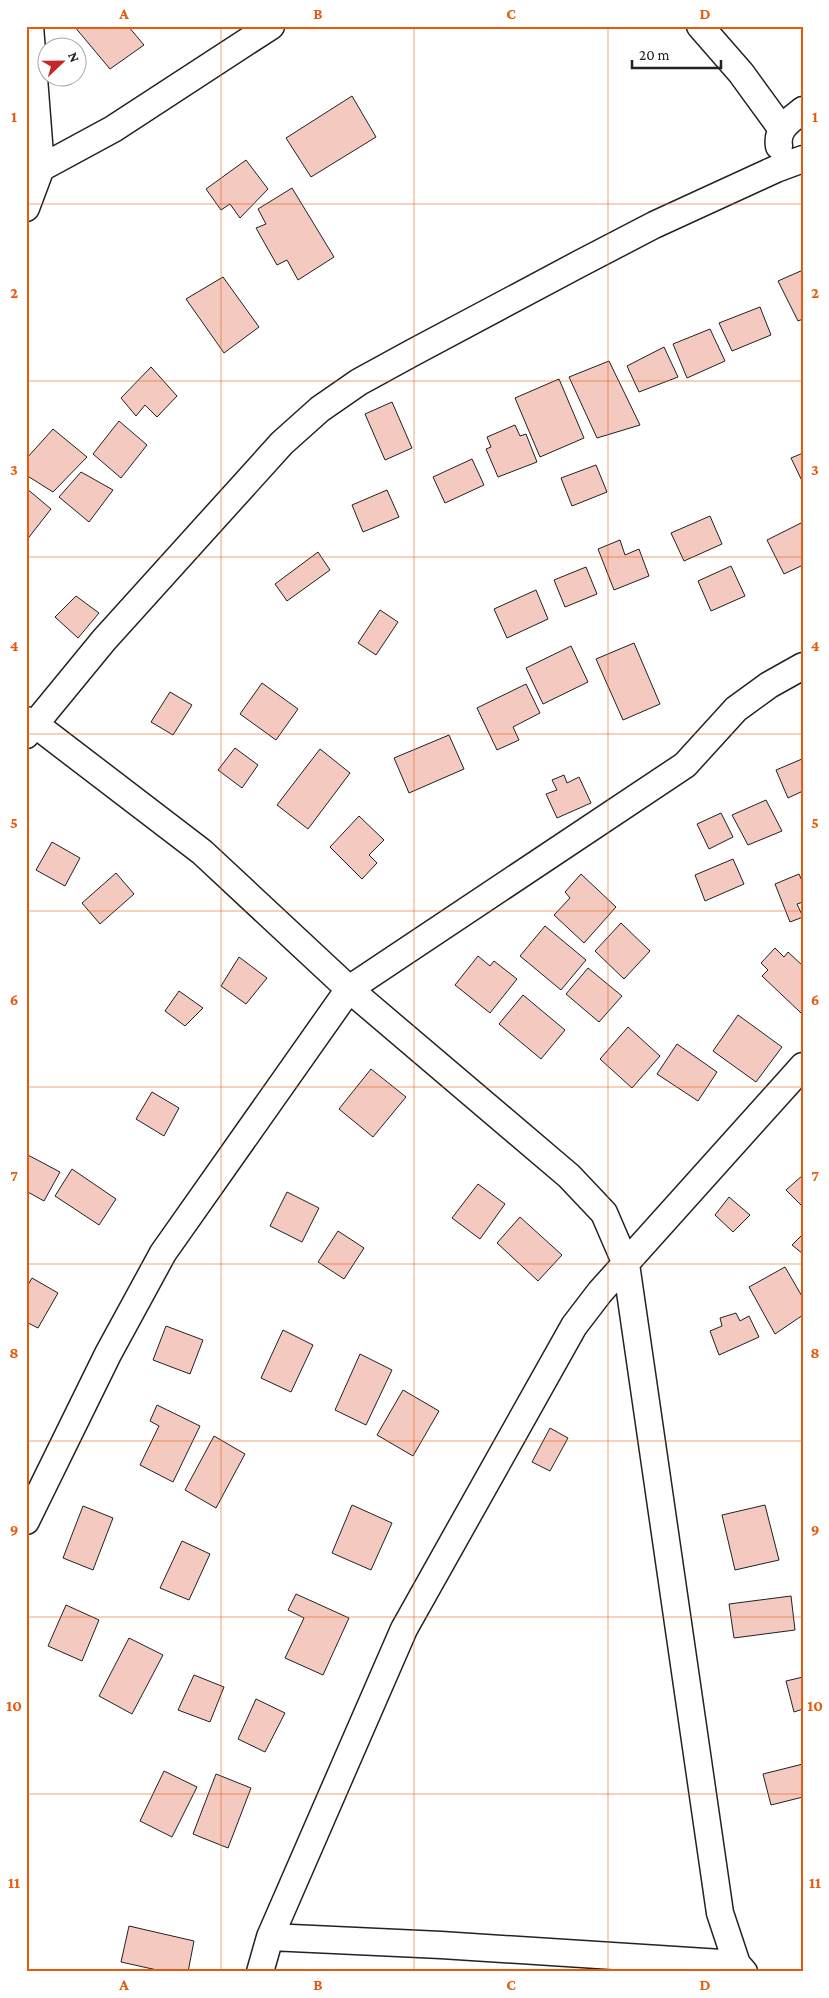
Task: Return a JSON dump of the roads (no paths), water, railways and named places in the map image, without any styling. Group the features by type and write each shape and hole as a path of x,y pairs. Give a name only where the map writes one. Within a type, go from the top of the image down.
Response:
{"street":[{"path":"26,208 41,168 30,26"},
{"path":"41,168 113,130 271,26"},
{"path":"700,26 741,73 781,128"},
{"path":"270,1937 440,1945 740,1968 720,1914 626,1264 604,1213 569,1176 350,989 202,852 29,727 104,640 276,450 320,409 374,374 654,225 793,163 778,137 781,128 803,110"},
{"path":"26,1521 108,1354 163,1253 350,989 685,765 736,709 769,685 803,666"},
{"path":"260,1972 270,1937 404,1629 574,1326 600,1292 803,1066"}]}
